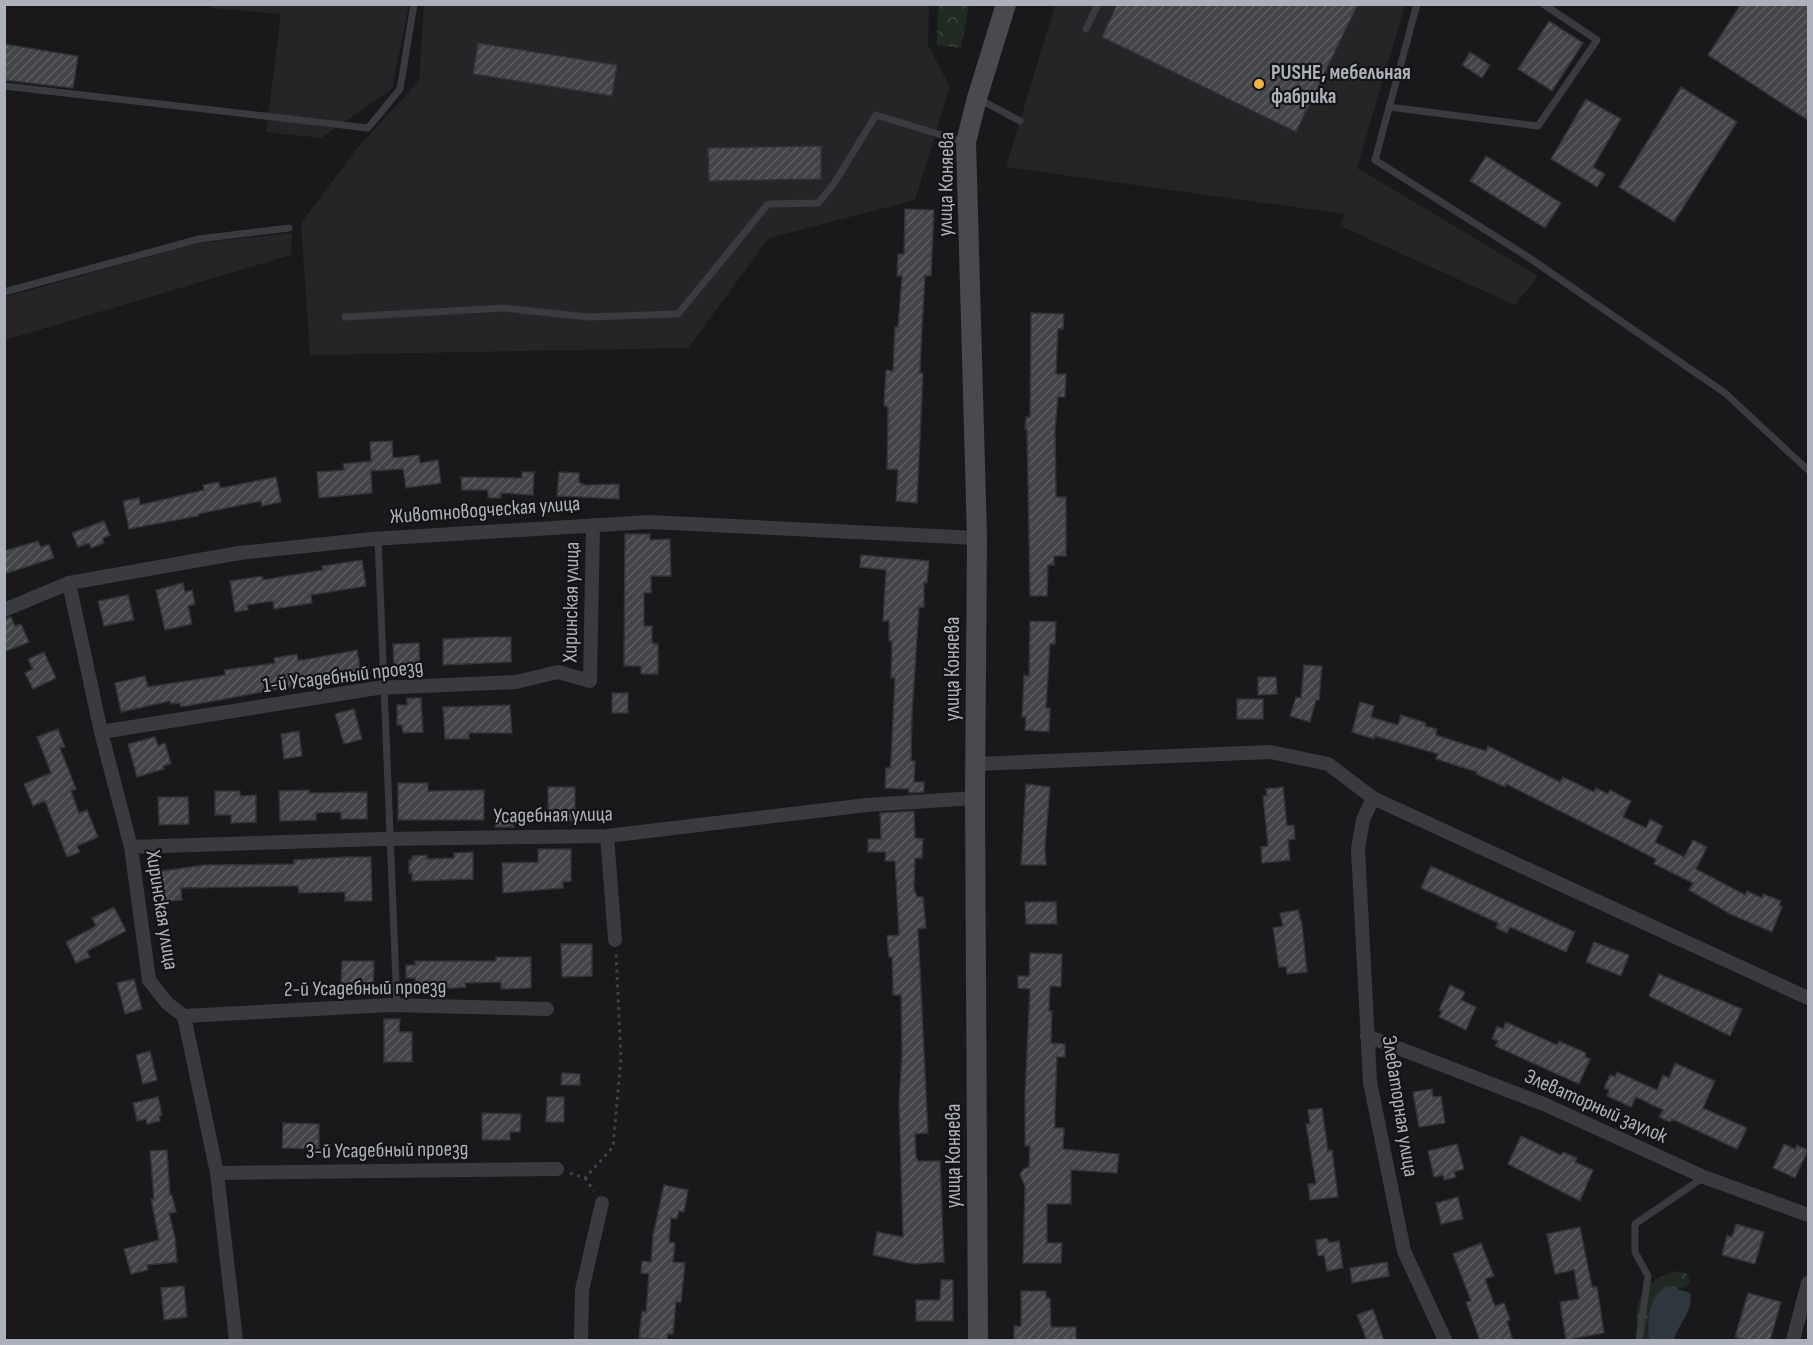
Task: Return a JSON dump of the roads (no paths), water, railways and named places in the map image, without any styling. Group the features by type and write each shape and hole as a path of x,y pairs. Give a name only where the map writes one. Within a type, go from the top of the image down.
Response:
{"street":[{"name":"улица Коняева","path":"978,1341 975,798 977,538 966,142 1006,4"},
{"name":"Животноводческая улица","path":"4,610 69,583 239,553 378,538 649,522 977,538"},
{"name":"Хиринская улица","path":"590,681 593,525"},
{"name":"Хиринская улица","path":"69,583 101,732 131,847 149,980 167,1003 184,1016"},
{"name":"1-й Усадебный проезд","path":"101,732 385,688 516,682 558,672 590,681"},
{"path":"976,764 1271,752 1328,764 1373,798 1809,998"},
{"name":"Усадебная улица","path":"131,847 389,839 607,836 867,805 975,798"},
{"name":"Элеваторная улица","path":"1373,798 1363,820 1358,849 1370,1083 1404,1251 1445,1341"},
{"path":"607,836 615,940"},
{"name":"2-й Усадебный проезд","path":"184,1016 397,1006 547,1009"},
{"path":"184,1016 216,1173 236,1341"},
{"name":"Элеваторный заулок","path":"1367,1036 1546,1105 1704,1177 1809,1215"},
{"name":"3-й Усадебный проезд","path":"216,1173 557,1169"},
{"path":"581,1341 582,1290 602,1203"},
{"path":"1793,1341 1809,1283"}],"lane":[{"path":"4,86 368,128 400,88 414,4"},
{"path":"1086,29 1098,4"},
{"path":"1417,4 1375,160 1528,257 1725,393 1809,470"},
{"path":"1389,107 1538,126 1597,40 1543,4"},
{"path":"977,98 1020,121"},
{"path":"345,318 504,308 588,316 678,314 768,204 818,202 833,185 876,115 966,142"},
{"path":"4,292 199,239 289,228"},
{"path":"378,538 397,1006"},
{"path":"1639,1341 1648,1276 1635,1252 1635,1224 1704,1177"}],"place":[{"name":"PUSHE, мебельная фабрика","path":"1259,84"}]}
